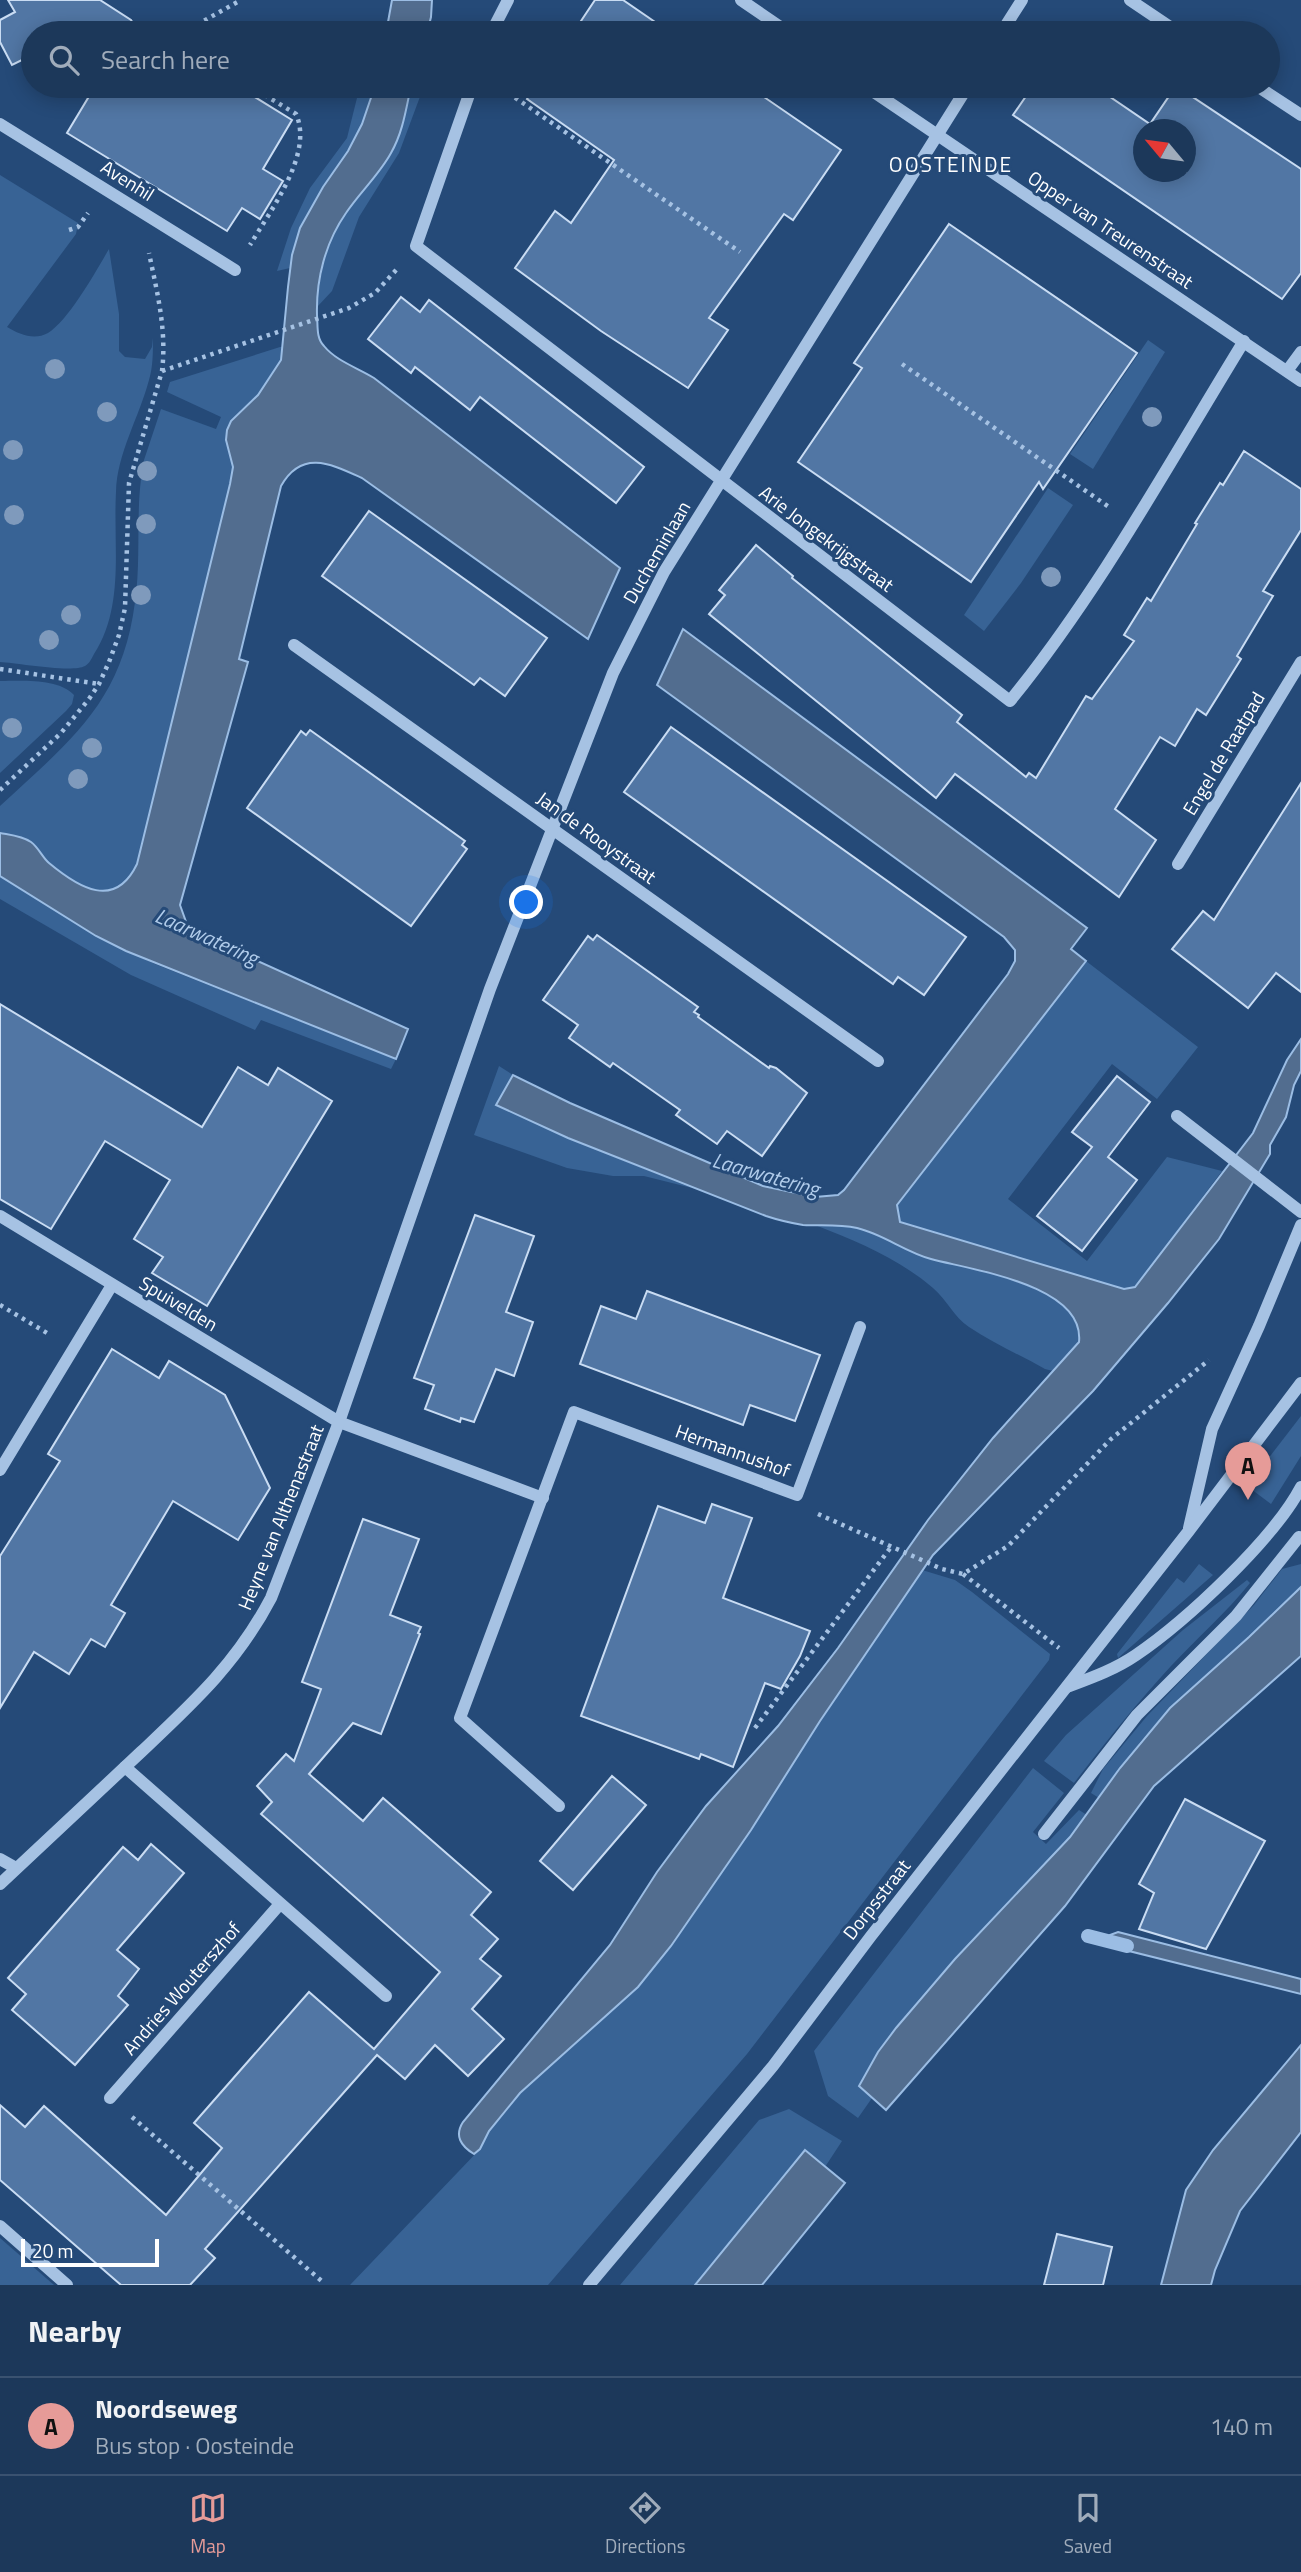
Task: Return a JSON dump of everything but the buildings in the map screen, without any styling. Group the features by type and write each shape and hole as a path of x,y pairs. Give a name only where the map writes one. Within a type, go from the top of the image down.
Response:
{"street":[{"path":"497,21 508,0"},
{"path":"741,0 772,21"},
{"path":"1009,21 1022,0"},
{"path":"1130,0 1161,21"},
{"path":"416,246 468,98"},
{"name":"Opper van Treurenstraat","path":"883,98 1301,381"},
{"name":"Ducheminlaan","path":"458,1079 489,989 551,828 613,673 645,607 720,481 960,98"},
{"path":"1275,98 1301,116"},
{"name":"Avenhil","path":"0,124 235,270"},
{"name":"Arie Jongekrijgstraat","path":"416,246 1010,701 1066,630 1244,341"},
{"path":"1287,371 1301,352"},
{"name":"Jan de Rooystraat","path":"294,645 878,1061"},
{"name":"Engel de Raatpad","path":"1178,864 1301,662"},
{"name":"Heyne van Althenastraat","path":"0,1884 199,1697 247,1640 271,1598 339,1422 458,1079"},
{"path":"1177,1116 1301,1212"},
{"name":"Spuivelden","path":"0,1216 339,1422"},
{"path":"1188,1532 1212,1429 1301,1225"},
{"path":"0,1470 112,1285"},
{"name":"Hermannushof","path":"559,1805 460,1718 574,1412 797,1495 860,1327"},
{"path":"1188,1532 1301,1383"},
{"path":"339,1422 542,1498"},
{"path":"1067,1688 1120,1665 1160,1637 1227,1576 1274,1527 1301,1487"},
{"path":"1044,1834 1137,1714 1236,1616 1300,1538 1274,1527"},
{"name":"Dorpsstraat","path":"589,2285 773,2066 878,1927 1188,1532"},
{"path":"125,1768 386,1996"},
{"path":"0,1859 16,1868"},
{"name":"Andries Wouterszhof","path":"110,2098 281,1904"},
{"path":"0,2226 66,2285"}],"path":[{"path":"203,21 241,0"},
{"path":"235,270 287,183 301,135 296,114 270,98"},
{"path":"515,98 740,252"},
{"path":"0,790 61,733 99,684 119,635 125,608 129,483 162,371 164,335 140,211"},
{"path":"162,371 349,308 375,293 387,282 416,246"},
{"path":"902,364 1132,523"},
{"path":"0,669 99,684"},
{"path":"0,1305 73,1349"},
{"path":"963,1574 1008,1546 1111,1439 1207,1362 1259,1326"},
{"path":"797,1495 816,1514 942,1569 963,1574 1083,1667"},
{"path":"755,1728 891,1547"},
{"path":"110,2098 324,2283"}],"shaded area":[{"path":"392,0 432,0 430,21 388,21"},
{"path":"357,98 371,98 362,124 348,151 323,187 300,228 290,268 277,271 291,228 310,188 347,138"},
{"path":"371,98 409,98 395,145 381,169 346,213 327,249 317,302 321,343 335,356 374,378 620,568 588,639 362,478 318,463 298,467 281,486 239,659 248,662 180,905 189,930 408,1029 396,1059 126,951 96,936 0,876 0,833 31,842 60,872 96,890 118,887 137,864 230,484 233,467 226,440 227,430 231,421 258,395 281,360 292,255 300,228 362,124"},
{"path":"408,98 420,98 399,153 359,217 332,291 317,307 322,270 333,236 345,214 391,153 401,129"},
{"path":"0,175 78,223 76,234 7,327 32,336 43,335 56,327 90,282 109,249 119,314 119,351 125,357 145,359 152,347 153,338 150,375 124,449 117,478 116,575 110,616 104,635 91,659 78,668 0,662"},
{"path":"1148,340 1165,352 1093,469 1070,454"},
{"path":"284,347 271,379 231,421 233,467 230,484 137,864 118,887 96,890 84,886 49,863 26,840 0,833 0,806 49,761 89,718 118,667 135,602 144,460 161,409 216,429 221,417 167,392 170,382"},
{"path":"1048,488 1073,505 1021,583 984,631 964,615"},
{"path":"683,629 1087,928 1071,949 1086,961 897,1205 900,1222 1124,1289 1135,1287 1253,1133 1287,1060 1301,1039 1301,1071 1294,1085 1286,1117 1270,1145 1270,1154 1219,1239 1093,1391 933,1555 671,1946 638,1987 520,2093 474,2154 460,2140 459,2132 463,2122 610,1945 657,1872 706,1806 778,1726 838,1648 928,1520 993,1438 1079,1342 1076,1323 1064,1307 1046,1294 1023,1283 921,1256 876,1234 857,1228 803,1225 766,1216 568,1138 496,1105 513,1075 570,1103 763,1186 815,1197 838,1195 1008,974 1015,961 1015,950 1004,937 657,685"},
{"path":"0,681 49,683 74,695 72,704 66,711 0,773"},
{"path":"0,876 96,936 155,964 396,1059 391,1069 261,1020 255,1030 131,975 0,899"},
{"path":"1086,961 1198,1047 1157,1099 1112,1064 1008,1199 1087,1261 1167,1157 1222,1171 1135,1287 1124,1289 900,1222 897,1205"},
{"path":"499,1066 513,1075 497,1106 692,1188 644,1176 613,1176 567,1168 474,1135"},
{"path":"815,1225 858,1228 922,1256 992,1274 1037,1290 1071,1312 1079,1327 1079,1340 1053,1371 1045,1369 969,1327 933,1288 906,1268 862,1244"},
{"path":"1301,1416 1301,1456 1271,1504 1247,1486"},
{"path":"1199,1564 1213,1575 1118,1658 1117,1654 1177,1578 1184,1583"},
{"path":"1301,1564 1301,1587 1170,1708 1141,1741 1099,1798 1091,1793 1103,1769 1147,1716 1254,1605 1282,1569"},
{"path":"922,1570 955,1580 972,1592 1050,1654 1049,1660 747,2054 548,2285 350,2285 480,2149 489,2131 520,2093 638,1987 671,1947"},
{"path":"1247,1580 1250,1583 1241,1594 1158,1680 1074,1783 1044,1761 1066,1735 1183,1630"},
{"path":"1301,1587 1301,1656 1154,1786 1065,1906 886,2110 859,2086 878,2052 896,2028 955,1959 1070,1837 1120,1768 1170,1708"},
{"path":"1033,1768 1064,1793 1033,1832 1046,1844 1079,1810 1087,1815 1070,1837 940,1975 895,2028 859,2086 872,2098 858,2118 828,2096 814,2051"},
{"path":"1118,1932 1301,1979 1301,1994 1113,1947 1109,1942 1110,1935"},
{"path":"1301,2045 1301,2132 1240,2211 1211,2285 1161,2285 1186,2190 1213,2150"},
{"path":"789,2109 842,2141 825,2167 805,2150 695,2285 620,2285 759,2120"},
{"path":"805,2150 845,2183 762,2285 695,2285"},
{"path":"0,2238 54,2285 0,2285"}],"waterway":[{"path":"1088,1936 1127,1946"}],"place":[{"name":"Noordseweg","path":"1248,1500"}],"district":[{"name":"OOSTEINDE","path":"951,164"}],"water label":[{"name":"Laarwatering","path":"207,936"},
{"name":"Laarwatering","path":"766,1174"}]}
